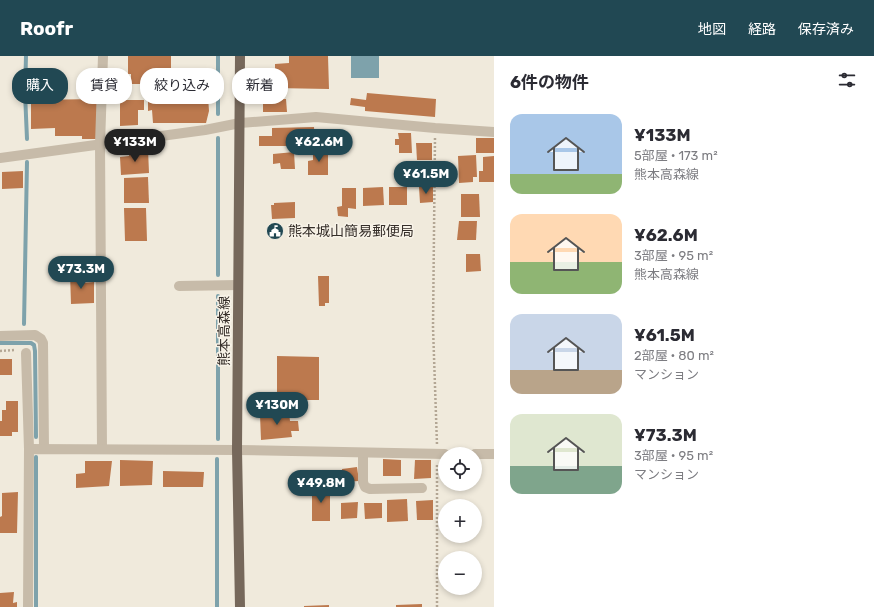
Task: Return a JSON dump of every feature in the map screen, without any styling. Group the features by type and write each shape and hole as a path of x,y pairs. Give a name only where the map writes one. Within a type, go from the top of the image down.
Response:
{"main road":[{"name":"熊本高森線","path":"240,56 237,450 240,607"}],"street":[{"path":"102,449 100,144 103,56"},
{"path":"0,158 205,130 240,123 316,117 494,132"},
{"path":"179,286 238,285"},
{"path":"0,336 35,335 41,339 43,343 44,449"},
{"path":"26,353 29,449 28,607"},
{"path":"29,449 237,450 438,455"},
{"path":"363,453 363,482 365,487 370,489 422,488"},
{"path":"482,454 494,454"}],"path":[{"path":"435,128 435,277 433,327 440,447"},
{"path":"0,350 18,350 26,353"},
{"path":"437,607 440,491"}],"water":[{"path":"351,56 379,56 379,78 351,78"}],"building":[{"path":"128,56 171,56 171,68 140,68 140,84 132,84 132,68 128,68"},
{"path":"289,56 328,56 329,89 288,88 288,68 275,68 275,64 289,63"},
{"path":"367,93 436,99 435,117 365,111 365,107 350,105 351,98 366,100"},
{"path":"68,99 76,99 76,104 98,104 98,139 82,139 82,136 55,136 55,128 31,129 31,104 68,104"},
{"path":"132,100 140,100 140,104 144,104 144,110 138,110 138,125 120,126 120,104 132,104"},
{"path":"148,104 208,104 209,111 206,123 153,123 152,110 148,111"},
{"path":"263,104 286,104 287,112 263,112"},
{"path":"314,127 315,146 259,146 259,136 272,136 272,128"},
{"path":"398,133 411,133 412,153 399,153 399,145 395,145 395,139 399,139"},
{"path":"476,138 494,138 494,153 476,153"},
{"path":"416,143 432,143 432,160 417,160"},
{"path":"148,149 149,173 121,175 120,157 129,156 129,150"},
{"path":"313,150 328,150 328,175 308,175 308,161 313,160"},
{"path":"294,152 295,169 281,169 280,163 273,164 273,154"},
{"path":"476,155 477,177 473,177 473,182 459,183 458,156"},
{"path":"494,156 494,182 479,182 479,171 483,171 483,157"},
{"path":"23,171 23,188 2,189 2,172"},
{"path":"148,177 149,203 124,203 124,178"},
{"path":"383,187 384,205 363,206 363,188"},
{"path":"389,187 407,187 407,205 389,205"},
{"path":"419,187 433,187 433,202 420,203"},
{"path":"342,188 356,188 356,209 348,208 348,217 338,216 337,207 342,206"},
{"path":"461,194 479,194 480,217 461,217"},
{"path":"295,202 295,218 272,219 271,205 274,205 274,203"},
{"path":"124,208 146,208 147,241 125,241"},
{"path":"459,221 477,221 476,240 457,240"},
{"path":"466,254 480,254 481,271 466,272"},
{"path":"70,273 82,273 82,283 94,282 94,303 71,304"},
{"path":"318,276 329,276 329,303 325,303 325,306 319,306"},
{"path":"277,356 319,357 319,400 277,400"},
{"path":"0,359 12,359 12,375 0,375"},
{"path":"6,401 18,401 18,432 12,432 12,436 0,436 0,421 2,421 2,410 6,410"},
{"path":"289,413 290,421 298,421 299,431 291,431 292,437 261,440 260,415"},
{"path":"383,459 401,460 401,476 383,476"},
{"path":"120,460 153,461 152,485 120,486"},
{"path":"415,460 431,460 431,478 414,479"},
{"path":"85,461 112,461 109,486 76,488 76,474 85,473"},
{"path":"357,467 359,481 343,482 342,469"},
{"path":"163,471 204,472 203,487 163,487"},
{"path":"312,488 330,488 330,521 312,521"},
{"path":"18,492 17,533 0,533 2,493"},
{"path":"407,499 408,521 387,522 387,500"},
{"path":"433,500 433,520 417,520 416,501"},
{"path":"358,502 357,518 341,519 341,503"},
{"path":"364,503 382,503 382,518 365,519"},
{"path":"14,592 13,603 17,602 17,607 0,607 0,593"},
{"path":"422,604 422,607 396,607 396,605"},
{"path":"329,605 329,607 304,607 304,606"}],"waterway":[{"path":"26,56 25,93 27,139"},
{"path":"218,56 218,114"},
{"path":"218,138 218,275"},
{"path":"24,324 27,162"},
{"path":"218,296 218,439"},
{"path":"0,343 31,343 34,345 36,437"},
{"path":"36,457 36,607"},
{"path":"217,459 217,607"}],"place":[{"name":"熊本城山簡易郵便局","path":"275,231"}]}
